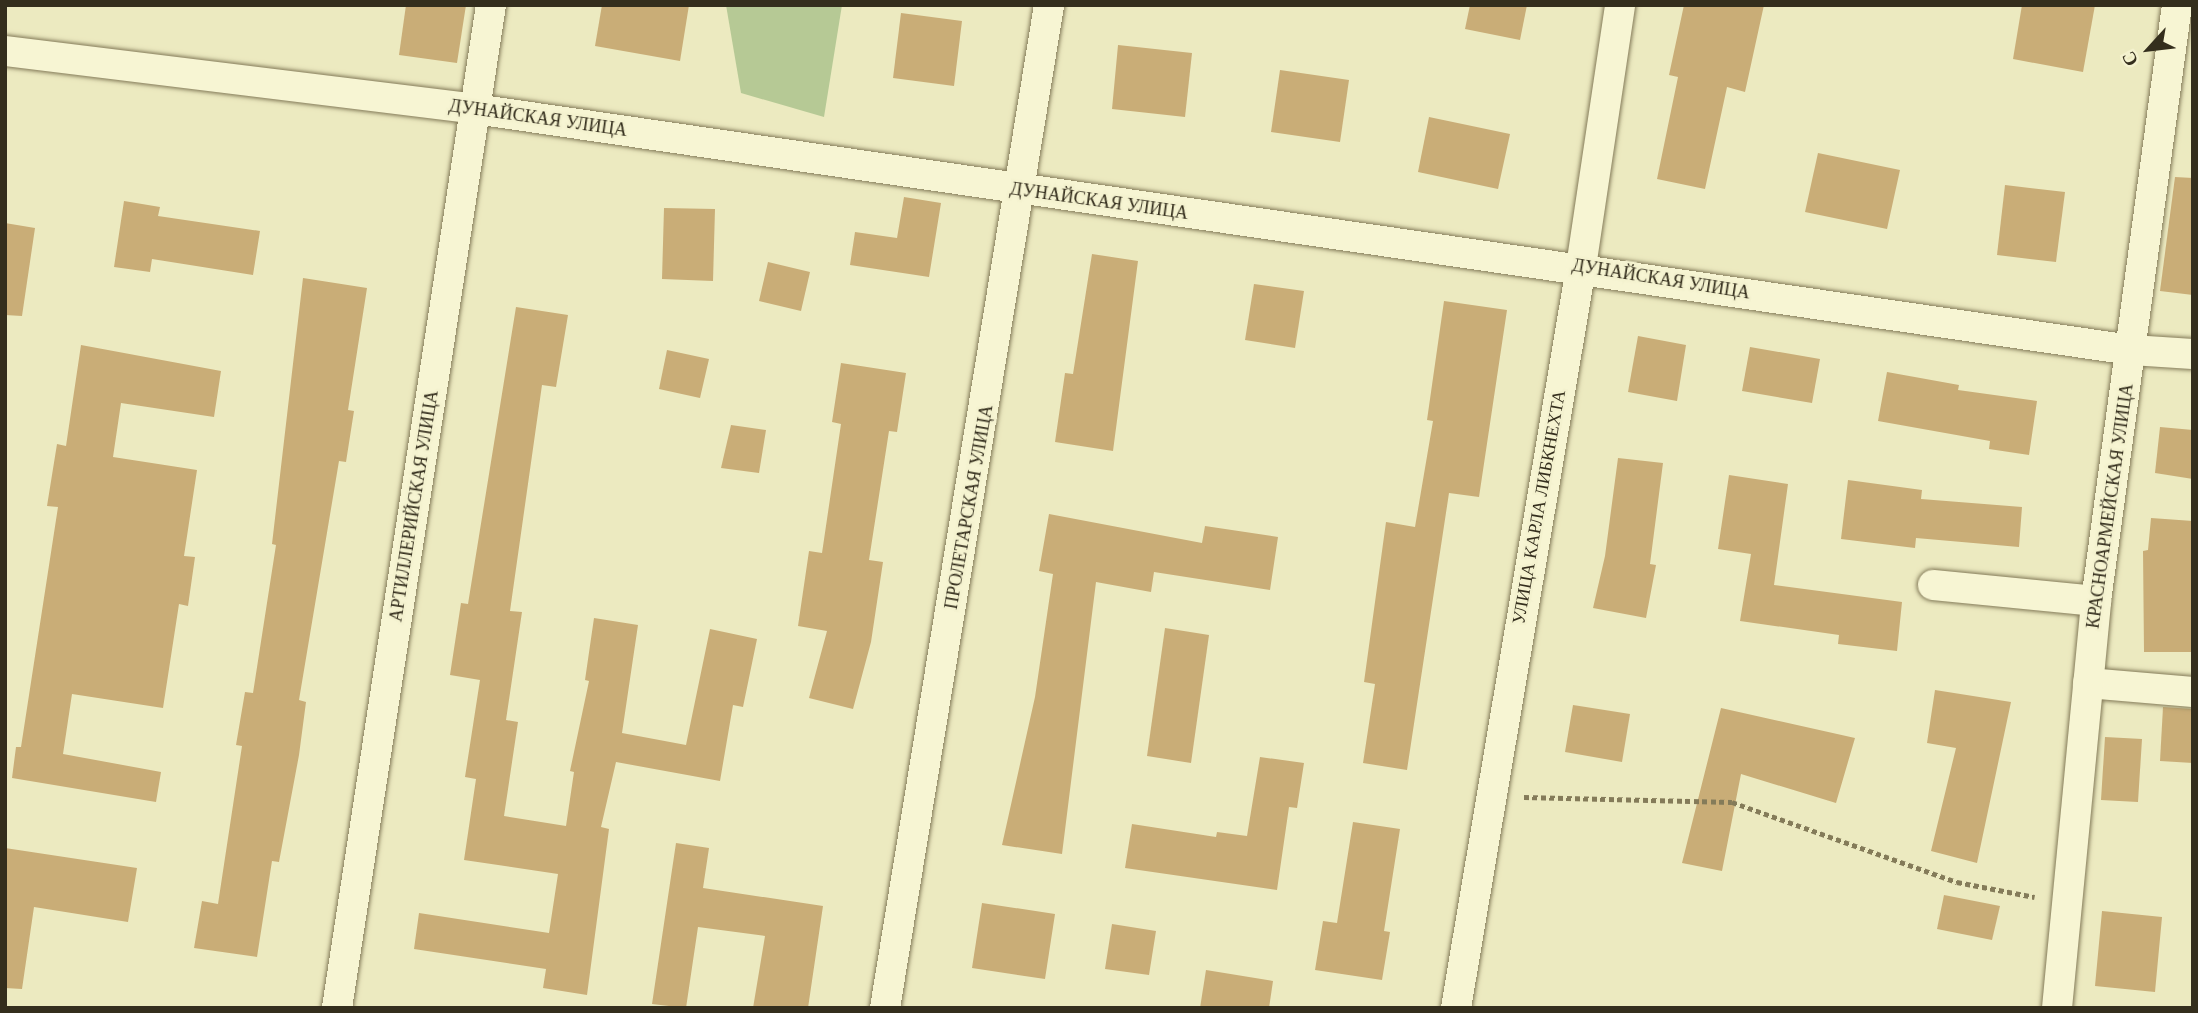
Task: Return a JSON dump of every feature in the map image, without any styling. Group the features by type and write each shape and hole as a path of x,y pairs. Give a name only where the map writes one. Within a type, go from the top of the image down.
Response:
{"street":[{"name":"АРТИЛЛЕРИЙСКАЯ УЛИЦА","path":"337,1008 491,5"},
{"name":"ПРОЛЕТАРСКАЯ УЛИЦА","path":"885,1008 1022,190 1049,5"},
{"name":"УЛИЦА КАРЛА ЛИБКНЕХТА","path":"1456,1008 1489,797 1581,267 1620,5"},
{"name":"КРАСНОАРМЕЙСКАЯ УЛИЦА","path":"2057,1008 2096,601 2178,5"},
{"name":"ДУНАЙСКАЯ УЛИЦА","path":"5,51 475,108 1022,190 1581,267 2131,350 2193,354"},
{"path":"1933,585 2096,601"},
{"path":"2088,683 2193,692"}],"path":[{"path":"1489,797 1732,802 1958,882 2067,904"}],"green space":[{"path":"726,5 842,5 824,117 741,93"}],"building":[{"path":"406,5 466,5 457,63 399,55"},
{"path":"602,5 689,5 680,61 595,46"},
{"path":"1470,5 1527,5 1520,40 1465,29"},
{"path":"1684,5 1764,5 1745,92 1727,87 1705,189 1657,179 1678,77 1669,75"},
{"path":"2022,5 2095,5 2083,72 2013,59"},
{"path":"901,13 962,21 954,86 893,78"},
{"path":"1118,45 1192,53 1185,117 1112,109"},
{"path":"1280,70 1349,80 1340,142 1271,132"},
{"path":"1429,117 1510,134 1498,189 1418,172"},
{"path":"1818,153 1900,170 1887,229 1805,212"},
{"path":"2175,177 2193,178 2193,295 2160,291"},
{"path":"2005,185 2065,192 2056,262 1997,255"},
{"path":"904,197 941,203 929,277 850,265 855,232 897,238"},
{"path":"124,201 160,207 158,216 260,231 253,275 152,259 150,272 114,267"},
{"path":"664,208 715,209 713,281 662,279"},
{"path":"5,223 35,228 22,316 5,315"},
{"path":"1092,254 1138,261 1113,451 1055,442 1065,373 1073,374"},
{"path":"768,262 810,272 801,311 759,301"},
{"path":"303,278 367,288 348,410 354,411 346,462 339,461 299,700 306,702 299,755 279,862 272,861 257,957 194,948 202,901 218,904 242,746 236,745 245,692 253,693 276,545 272,544"},
{"path":"1254,284 1304,291 1295,348 1245,340"},
{"path":"1444,301 1507,310 1479,497 1449,493 1407,770 1363,763 1375,684 1364,682 1386,522 1415,527 1433,421 1427,420"},
{"path":"516,307 568,315 556,387 542,385 510,611 522,612 506,720 518,722 504,816 566,826 574,772 570,771 589,681 585,680 594,618 638,625 622,733 686,745 710,629 757,639 743,707 733,705 720,781 616,762 601,827 609,829 587,995 543,988 546,969 414,949 419,913 549,933 558,874 464,860 476,779 465,777 480,680 450,675 461,603 468,604"},
{"path":"1638,336 1686,345 1677,401 1628,392"},
{"path":"81,345 221,371 214,417 121,403 113,457 197,470 184,556 195,557 188,606 179,604 163,708 72,694 63,754 161,772 156,802 12,778 16,747 21,747 58,507 47,506 57,444 66,446"},
{"path":"1750,347 1820,359 1812,403 1742,391"},
{"path":"667,350 709,359 700,398 659,389"},
{"path":"841,363 906,373 897,432 889,431 869,560 883,562 871,642 853,709 809,698 827,631 798,626 809,551 822,553 841,424 832,422"},
{"path":"1887,372 1959,385 1958,390 2037,401 2029,455 1989,449 1990,441 1878,421"},
{"path":"731,425 766,430 759,473 721,468"},
{"path":"2160,427 2193,430 2193,479 2155,473"},
{"path":"1618,458 1663,463 1650,564 1656,565 1646,618 1593,608 1605,556"},
{"path":"1729,475 1788,484 1774,585 1902,602 1897,651 1838,644 1839,635 1740,621 1751,554 1718,549"},
{"path":"1848,480 1922,490 1921,499 2022,507 2019,547 1916,538 1915,548 1841,539"},
{"path":"1049,514 1202,543 1205,526 1278,537 1270,590 1154,572 1151,592 1096,582 1062,854 1002,845 1035,697 1053,574 1039,571"},
{"path":"2151,518 2193,521 2193,652 2144,652 2143,551 2148,550"},
{"path":"1165,628 1209,635 1191,763 1147,756"},
{"path":"1935,690 2011,702 1977,863 1931,851 1956,748 1927,743"},
{"path":"1573,705 1630,714 1622,762 1565,752"},
{"path":"2163,707 2193,709 2193,763 2160,761"},
{"path":"1721,708 1855,738 1836,803 1741,774 1722,871 1682,863"},
{"path":"2105,737 2142,739 2138,802 2101,800"},
{"path":"1260,757 1304,763 1297,808 1289,807 1277,890 1125,868 1132,824 1216,837 1217,832 1247,836"},
{"path":"1353,822 1400,829 1384,931 1390,932 1382,980 1315,970 1323,921 1337,923"},
{"path":"676,843 709,848 703,888 823,906 808,1008 753,1008 765,936 698,927 686,1008 652,1004"},
{"path":"5,848 137,868 128,922 34,907 22,989 5,988"},
{"path":"1944,895 2000,906 1992,940 1937,929"},
{"path":"982,903 1055,914 1045,979 972,968"},
{"path":"2102,911 2162,917 2155,992 2095,986"},
{"path":"1112,924 1156,931 1149,975 1105,969"},
{"path":"1206,970 1273,981 1269,1008 1200,1008"}]}
